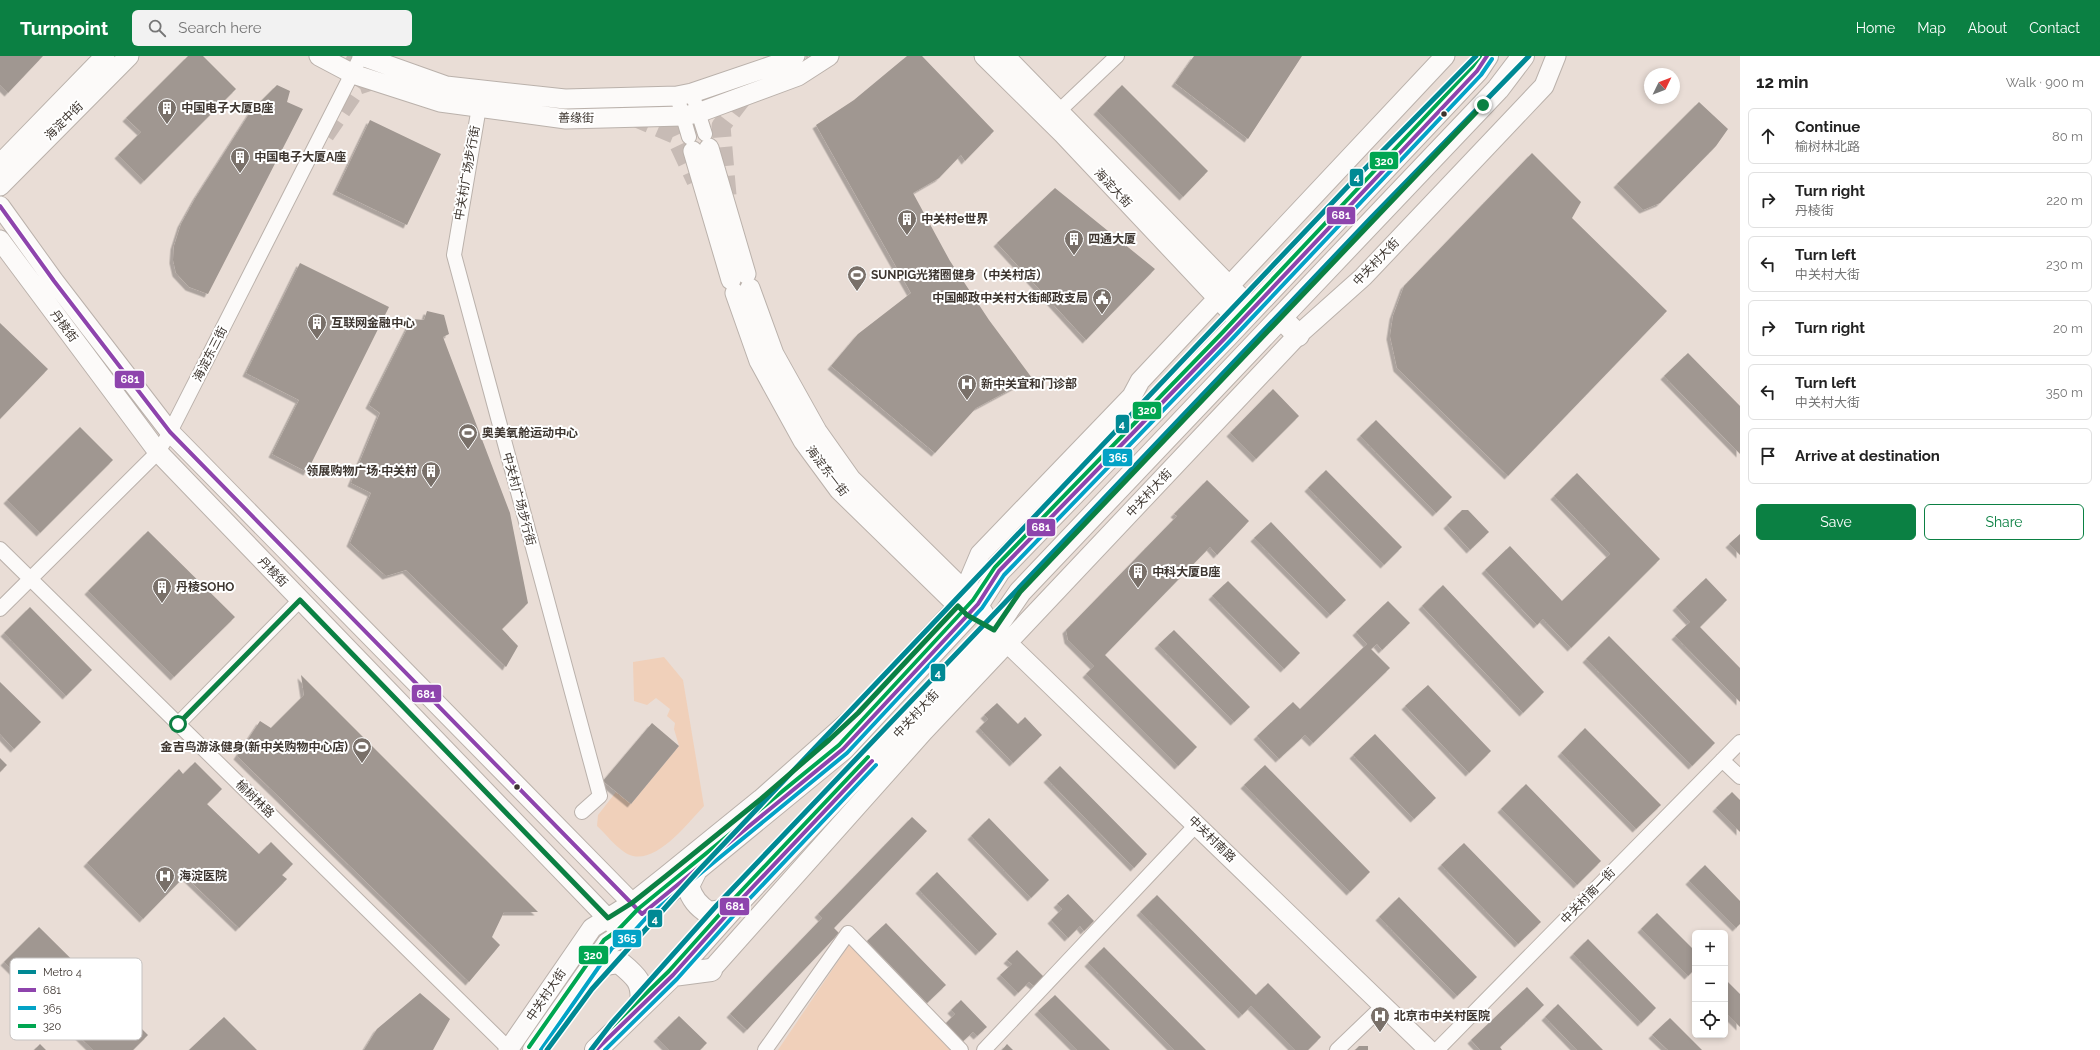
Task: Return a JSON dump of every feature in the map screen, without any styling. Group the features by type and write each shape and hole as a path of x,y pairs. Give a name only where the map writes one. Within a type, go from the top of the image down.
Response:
{"main road":[{"name":"海淀中街","path":"0,164 105,56"},
{"name":"海淀中街","path":"0,186 129,56"},
{"name":"善缘街","path":"320,56 353,74 440,102 566,119 691,114 798,76 829,56"},
{"name":"善缘街","path":"362,56 446,86 565,99 684,94 789,60 795,56"},
{"name":"海淀大街","path":"984,56 1224,292"},
{"name":"海淀大街","path":"1005,56 1060,110 1246,316"},
{"path":"967,604 980,554 1132,396 1140,381 1445,56"},
{"name":"中关村大街","path":"534,1050 608,944 622,935 637,909 829,740 999,572 1246,316 1477,71 1487,56"},
{"name":"中关村大街","path":"711,970 924,731 1001,636 1020,592 1493,94 1523,56"},
{"name":"中关村大街","path":"596,1050 673,975 732,909 1298,335 1363,277 1544,86 1556,56"},
{"name":"海淀东一街","path":"699,142 741,284 759,361 803,441 840,490 1001,636"},
{"name":"丹棱街","path":"0,206 54,280 170,432 637,909"},
{"name":"丹棱街","path":"0,240 158,452 608,918 622,935"},
{"path":"1281,318 1298,335"},
{"name":"中关村大街","path":"509,1049 592,928 608,918 637,909 695,872 843,749 967,604"},
{"name":"中关村南路","path":"1001,636 1430,1050"},
{"path":"695,872 688,886 692,898 700,907 709,913 732,909"},
{"path":"594,966 619,962 638,977 643,994 641,1005"},
{"path":"673,975 711,970"}],"street":[{"name":"海淀东三街","path":"0,609 158,452 170,432 362,56"},
{"path":"1063,134 1060,110 1117,56"},
{"name":"海淀东一街","path":"684,94 699,142"},
{"name":"中关村广场步行街","path":"479,107 454,255 600,796 582,812"},
{"name":"榆树林路","path":"0,549 509,1049"},
{"path":"178,724 300,600"},
{"name":"中关村南一街","path":"1437,1050 1740,742"},
{"path":"1722,760 1740,777"},
{"path":"984,1050 1197,824"},
{"path":"766,1050 848,932 961,1050"},
{"path":"1337,1050 1384,1005"}],"shaded area":[{"path":"664,657 683,680 704,806 672,840 652,853 643,856 633,856 619,848 597,826 598,815 616,792 631,804 679,746 674,729 675,723 667,716 670,709 656,698 647,705 634,701 633,662"},
{"path":"849,945 951,1050 778,1050"}],"building":[{"path":"0,56 43,56 8,93 0,85"},
{"name":"中国电子大厦B座","path":"188,56 203,56 236,89 144,181 118,155 141,132 126,118"},
{"name":"中关村e世界","path":"907,56 922,56 994,131 965,161 961,155 939,178 913,193 950,261 989,320 1032,378 976,408 935,453 831,366 858,334 911,293 816,125 854,100"},
{"path":"1194,56 1302,56 1248,139 1175,83"},
{"name":"中国电子大厦A座","path":"277,85 290,91 287,102 303,109 208,294 189,287 176,273 173,260 174,246 181,224 196,197 251,111"},
{"path":"1122,85 1208,171 1183,197 1097,111"},
{"path":"1699,102 1728,129 1716,146 1660,203 1643,210 1617,184"},
{"path":"370,120 441,154 407,225 336,191"},
{"path":"1532,153 1581,202 1572,218 1667,311 1508,476 1397,368 1390,336 1393,316 1404,286"},
{"name":"四通大厦","path":"1055,188 1155,269 1086,340 997,243"},
{"name":"互联网金融中心","path":"300,263 389,307 307,472 272,454 299,400 246,373"},
{"name":"领展购物广场·中关村","path":"427,311 444,315 449,334 443,337 510,513 528,603 502,629 518,646 506,667 406,570 386,576 350,543 371,493 351,483 380,413 369,405 412,319 424,320"},
{"path":"0,323 48,369 0,419"},
{"path":"1688,353 1740,406 1740,454 1664,376"},
{"path":"1273,389 1299,416 1256,459 1230,433"},
{"path":"1376,420 1452,497 1436,513 1360,436"},
{"path":"80,427 113,460 40,533 7,500"},
{"path":"1326,470 1402,547 1384,565 1308,488"},
{"path":"1577,473 1660,559 1571,648 1543,619 1537,625 1485,570 1510,546 1562,601 1610,554 1554,496"},
{"path":"1207,480 1249,521 1217,555 1210,547 1105,655 1197,747 1178,766 1086,674 1094,666 1068,640 1066,630 1177,516 1174,514"},
{"path":"1462,510 1468,510 1489,532 1470,550 1447,525"},
{"path":"1271,522 1346,600 1330,615 1254,538"},
{"name":"丹棱SOHO","path":"148,531 235,617 174,677 88,591"},
{"path":"1740,534 1740,555 1729,544"},
{"path":"1706,578 1727,600 1700,627 1740,668 1740,702 1675,636 1690,622 1676,607"},
{"path":"1228,581 1300,653 1284,669 1212,596"},
{"path":"1443,585 1544,692 1523,713 1422,606"},
{"path":"1388,601 1410,623 1382,650 1377,644 1371,649 1390,668 1313,743 1305,735 1279,759 1257,736 1293,702 1300,709 1367,644 1356,632"},
{"path":"30,607 92,670 66,696 4,633"},
{"path":"1174,630 1250,707 1234,722 1158,645"},
{"path":"1609,636 1715,743 1692,766 1586,659"},
{"path":"301,675 538,912 504,912 492,937 500,945 469,982 237,756 260,721 271,728 304,695"},
{"path":"0,682 41,722 14,749 0,734"},
{"path":"1428,685 1491,751 1469,773 1405,706"},
{"path":"997,703 1018,724 1025,717 1042,735 1013,763 979,728 988,719 984,715"},
{"path":"652,723 679,746 631,804 603,781"},
{"path":"1585,728 1661,805 1636,829 1561,753"},
{"path":"1375,734 1436,798 1414,819 1353,755"},
{"path":"0,758 7,765 0,772"},
{"path":"195,762 222,789 207,804 259,854 271,842 293,864 282,875 287,879 239,928 185,876 143,919 87,863 179,769 183,774"},
{"path":"1265,765 1370,872 1350,892 1244,785"},
{"path":"1060,766 1147,854 1134,868 1047,779"},
{"path":"1526,784 1601,861 1577,885 1501,809"},
{"path":"1732,792 1740,800 1740,832 1716,808"},
{"path":"912,817 927,831 834,928 839,933 747,1030 730,1014 822,918 818,914"},
{"path":"989,818 1049,880 1031,898 971,836"},
{"path":"1464,843 1541,922 1518,944 1441,865"},
{"path":"1705,865 1740,901 1740,924 1736,928 1689,881"},
{"path":"937,872 997,934 979,952 919,890"},
{"path":"1068,894 1094,921 1084,931 1080,926 1068,938 1051,920 1062,909 1057,904"},
{"path":"1157,895 1256,995 1268,983 1321,1037 1308,1050 1295,1050 1251,1006 1242,1015 1140,912"},
{"path":"1399,897 1477,977 1457,996 1379,917"},
{"path":"1657,913 1692,948 1692,972 1688,976 1641,929"},
{"path":"886,923 946,985 927,1003 867,941"},
{"path":"39,927 70,958 10,958 10,968 4,962"},
{"path":"1588,939 1656,1008 1641,1023 1573,954"},
{"path":"1104,947 1206,1050 1174,1050 1088,963"},
{"path":"1017,950 1044,977 1034,986 1029,982 1018,993 1000,975 1012,964 1007,960"},
{"path":"1728,982 1740,994 1740,1027 1728,1015"},
{"path":"1527,987 1544,1005 1500,1047 1502,1050 1480,1050 1471,1040"},
{"path":"420,993 450,1019 433,1050 364,1050 377,1029"},
{"path":"1055,995 1110,1050 1077,1050 1038,1011"},
{"path":"961,1000 987,1027 977,1036 973,1032 961,1043 944,1025 955,1014 951,1010"},
{"path":"1558,1004 1603,1050 1577,1050 1545,1017"},
{"path":"679,1016 707,1043 700,1050 669,1050 657,1038"},
{"path":"224,1017 257,1050 189,1050"},
{"path":"1670,1018 1702,1050 1668,1050 1652,1035"},
{"path":"142,1029 148,1035 133,1050 93,1050 83,1040 142,1040"},
{"path":"40,1044 46,1050 34,1050"},
{"path":"1007,1044 1013,1050 1002,1050"},
{"path":"1359,1046 1368,1046 1368,1050 1355,1050"}],"tunnel":[{"path":"347,56 375,69"},
{"path":"780,70 808,56"},
{"path":"325,135 359,85 383,77"},
{"path":"727,195 721,126 749,89"},
{"path":"588,107 664,108 694,98"},
{"path":"632,116 674,134 696,181"}],"metro line":[{"name":"4","path":"547,1050 592,989 699,870 1352,182 1476,56"},
{"name":"4","path":"591,1050 611,1024 717,905 1370,219 1529,56"}],"transit line":[{"name":"320","path":"529,1047 604,940 618,930 638,909 839,745 973,600 995,567 1223,332 1472,67 1480,56"},
{"name":"681","path":"0,206 54,281 170,432 642,914 843,749 978,604 999,571 1227,336 1477,71 1487,56"},
{"name":"365","path":"541,1050 612,948 626,940 646,918 847,753 982,608 1004,575 1231,340 1481,75 1492,59"},
{"name":"320","path":"592,1046 669,971 728,905 868,757"},
{"name":"681","path":"596,1050 673,975 732,909 872,761"},
{"name":"365","path":"605,1050 677,979 736,913 876,765"}],"place":[{"name":"中国电子大厦B座","path":"167,125"},
{"name":"中国电子大厦A座","path":"240,174"},
{"name":"中关村e世界","path":"907,236"},
{"name":"四通大厦","path":"1074,256"},
{"name":"SUNPIG光猪圈健身（中关村店）","path":"857,292"},
{"name":"中国邮政中关村大街邮政支局","path":"1102,315"},
{"name":"互联网金融中心","path":"317,340"},
{"name":"新中关宜和门诊部","path":"967,401"},
{"name":"奥美氧舱运动中心","path":"468,450"},
{"name":"领展购物广场·中关村","path":"431,488"},
{"name":"中科大厦B座","path":"1138,589"},
{"name":"丹棱SOHO","path":"162,604"},
{"name":"金吉鸟游泳健身(新中关购物中心店)","path":"362,764"},
{"name":"海淀医院","path":"165,893"},
{"name":"北京市中关村医院","path":"1380,1033"}],"route":[{"path":"178,724 300,600 572,883 608,918 632,903 666,876 761,799 829,740 858,713 958,606 967,615 994,630 1020,592 1483,105"}]}
